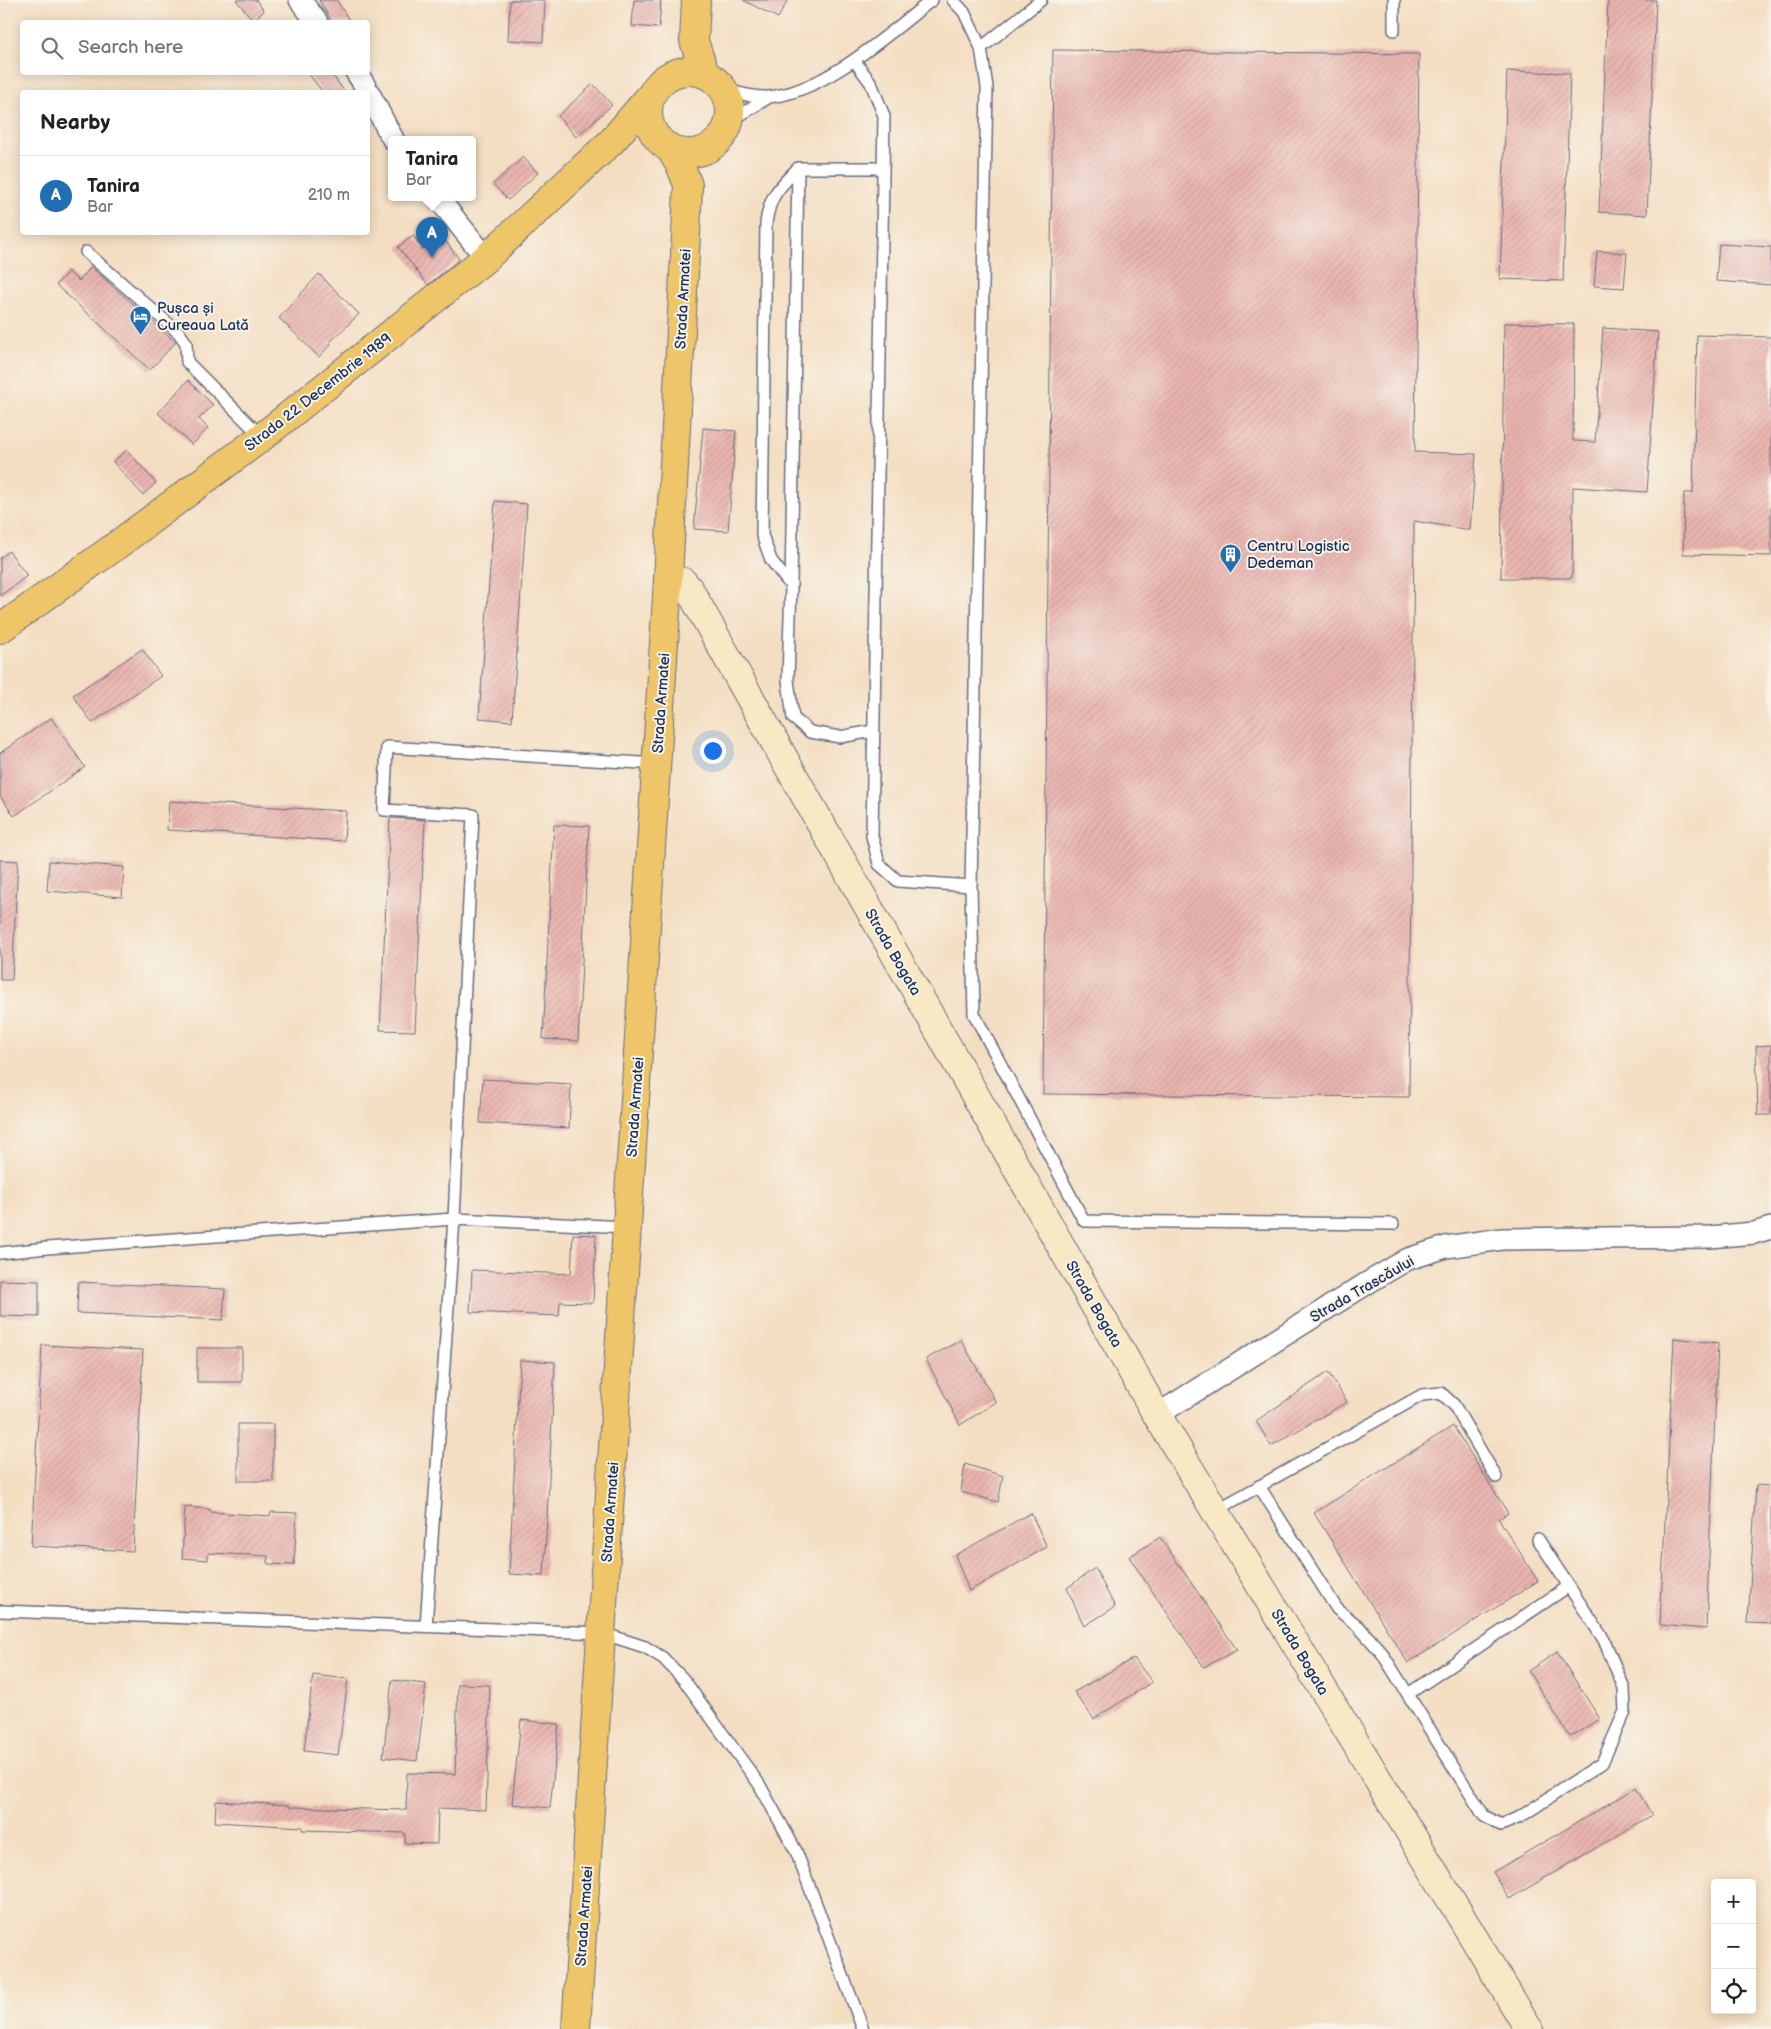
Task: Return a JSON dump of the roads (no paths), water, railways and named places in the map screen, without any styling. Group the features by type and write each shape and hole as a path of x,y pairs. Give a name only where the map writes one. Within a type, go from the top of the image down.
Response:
{"main road":[{"path":"675,74 694,41 696,0"},
{"path":"694,41 714,82"},
{"path":"683,71 696,71 714,82 727,96 730,108 729,122 724,134 715,144 703,151 690,153 676,151 662,141 649,122 648,108 651,95 659,84 683,71"},
{"name":"Strada 22 Decembrie 1989","path":"0,629 262,437 486,258 620,134 651,95"},
{"path":"620,134 662,141"},
{"name":"Strada Armatei","path":"576,2029 657,764 688,185 681,167 662,141"},
{"name":"Strada Armatei","path":"688,185 709,147"},
{"name":"Strada Bogata","path":"668,580 682,582 689,588 809,805 1157,1415 1528,2029"}],"street":[{"path":"300,0 315,20"},
{"path":"358,75 367,90"},
{"path":"370,96 391,136"},
{"path":"440,201 486,258"},
{"name":"Strada Trascăului","path":"1157,1415 1408,1259 1446,1248 1502,1239 1710,1237 1754,1233 1771,1228"}],"lane":[{"path":"714,82 748,96 769,97 802,90 854,60 932,0"},
{"path":"953,0 964,12 981,48 986,97 971,886 974,1014 1084,1221 1393,1224"},
{"path":"981,48 1041,0"},
{"path":"1394,0 1394,30"},
{"path":"854,60 871,83 884,116 872,836 878,864 898,882 971,886"},
{"path":"729,122 769,97"},
{"path":"791,586 771,560 762,535 766,224 768,204 776,190 798,168 882,168"},
{"path":"798,168 788,680 793,718 810,732 840,737 873,730"},
{"path":"86,252 179,333 186,343 187,362 262,437"},
{"path":"426,1626 454,1219 473,815 384,810 387,747 657,764"},
{"path":"0,1253 454,1219 628,1227"},
{"path":"1215,1511 1422,1395 1441,1392 1454,1405 1496,1477"},
{"path":"1259,1486 1337,1608 1358,1626 1382,1652 1484,1816 1500,1824 1520,1818 1602,1763 1625,1711 1624,1688 1604,1640 1538,1539"},
{"path":"1408,1694 1569,1586"},
{"path":"0,1610 602,1633 645,1647 663,1658 684,1680 759,1784 796,1851 863,2029"}],"place":[{"name":"Tanira","path":"432,258"},
{"name":"Pușca și Cureaua Lată","path":"141,336"},
{"name":"Centru Logistic Dedeman","path":"1231,574"}]}
